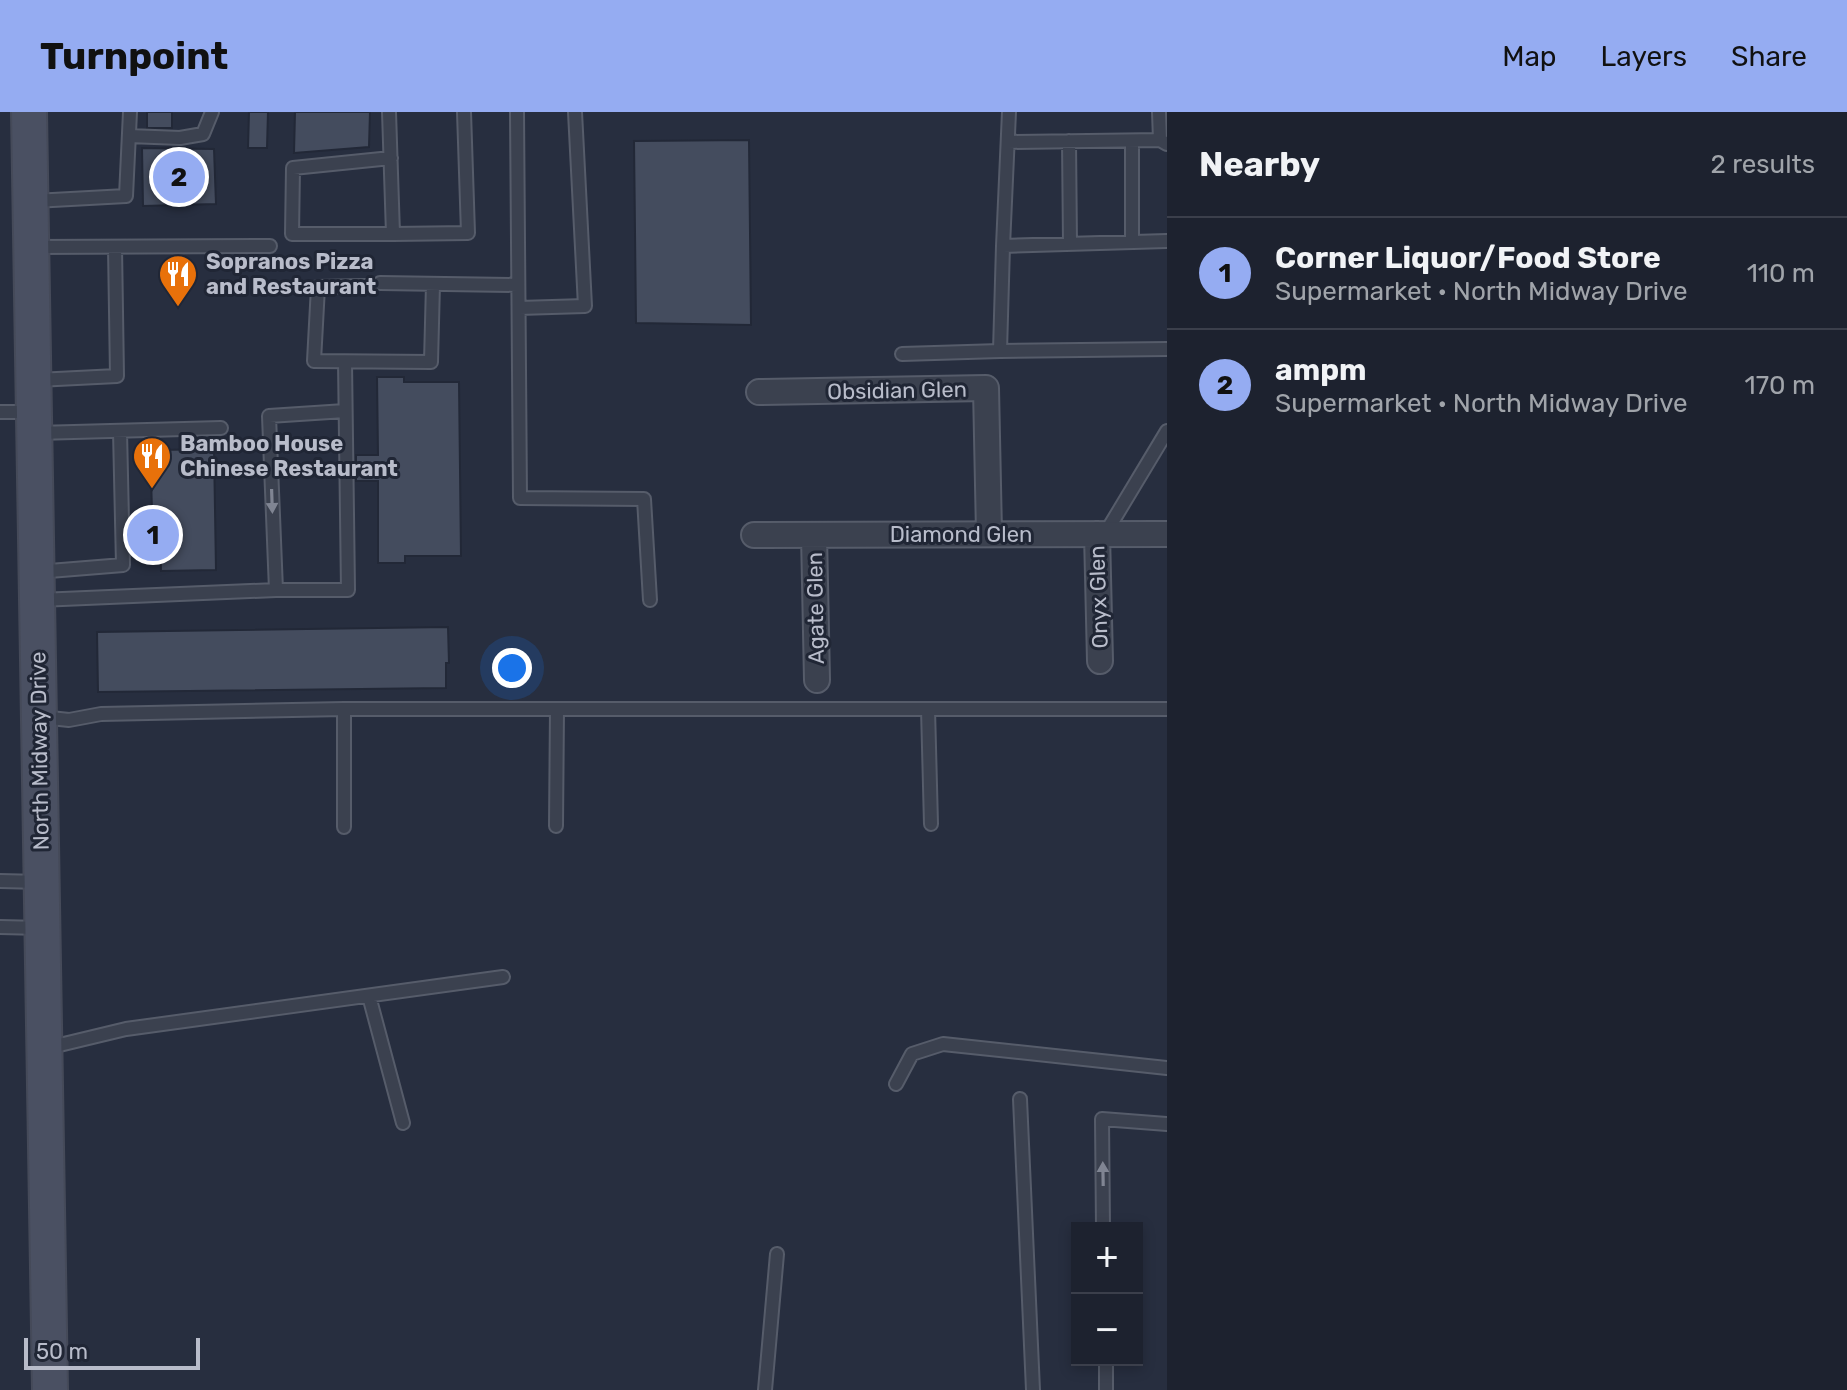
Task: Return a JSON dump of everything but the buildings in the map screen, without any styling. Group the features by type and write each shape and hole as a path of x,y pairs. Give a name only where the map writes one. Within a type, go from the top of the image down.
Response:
{"street":[{"name":"North Midway Drive","path":"29,112 50,1390"},
{"name":"Obsidian Glen","path":"759,392 986,388 989,533"},
{"name":"Onyx Glen","path":"1100,661 1101,534"},
{"name":"Diamond Glen","path":"754,535 1167,534"},
{"name":"Agate Glen","path":"814,535 817,680"}],"lane":[{"path":"30,201 126,196 130,112"},
{"path":"129,136 180,138 203,134 212,112"},
{"path":"389,112 393,234"},
{"path":"391,158 293,168 292,234 468,233 464,112"},
{"path":"517,112 520,498 644,499 650,600"},
{"path":"519,308 585,306 575,112"},
{"path":"1000,351 1009,112"},
{"path":"1008,142 1164,142 1159,112"},
{"path":"1069,141 1070,244"},
{"path":"1132,141 1132,242"},
{"path":"1003,246 1167,241"},
{"path":"31,247 270,246"},
{"path":"0,412 34,408 117,376 115,247"},
{"path":"380,283 518,285"},
{"path":"366,286 318,287 314,361 431,362 433,284"},
{"path":"902,354 1167,349"},
{"path":"36,586 348,590 345,362"},
{"path":"34,408 120,431 221,428"},
{"path":"276,590 269,416 345,411"},
{"path":"36,586 123,565 120,431"},
{"name":"Onyx Glen","path":"1101,534 1167,431"},
{"path":"38,716 69,720 101,714 344,709 1167,709"},
{"path":"344,709 344,827"},
{"path":"556,826 557,709"},
{"path":"928,709 931,824"},
{"path":"0,881 41,882"},
{"path":"0,927 42,928"},
{"path":"44,1048 126,1029 503,977"},
{"path":"369,996 403,1123"},
{"path":"896,1084 912,1054 943,1044 1167,1068"},
{"path":"1020,1099 1033,1390"},
{"path":"1103,1222 1102,1119 1167,1124"},
{"path":"765,1390 777,1254"},
{"path":"1106,1366 1106,1390"}],"place":[{"name":"ampm","path":"179,177"},
{"name":"Sopranos Pizza and Restaurant","path":"178,308"},
{"name":"Bamboo House Chinese Restaurant","path":"152,490"},
{"name":"Corner Liquor/Food Store","path":"153,535"}]}
